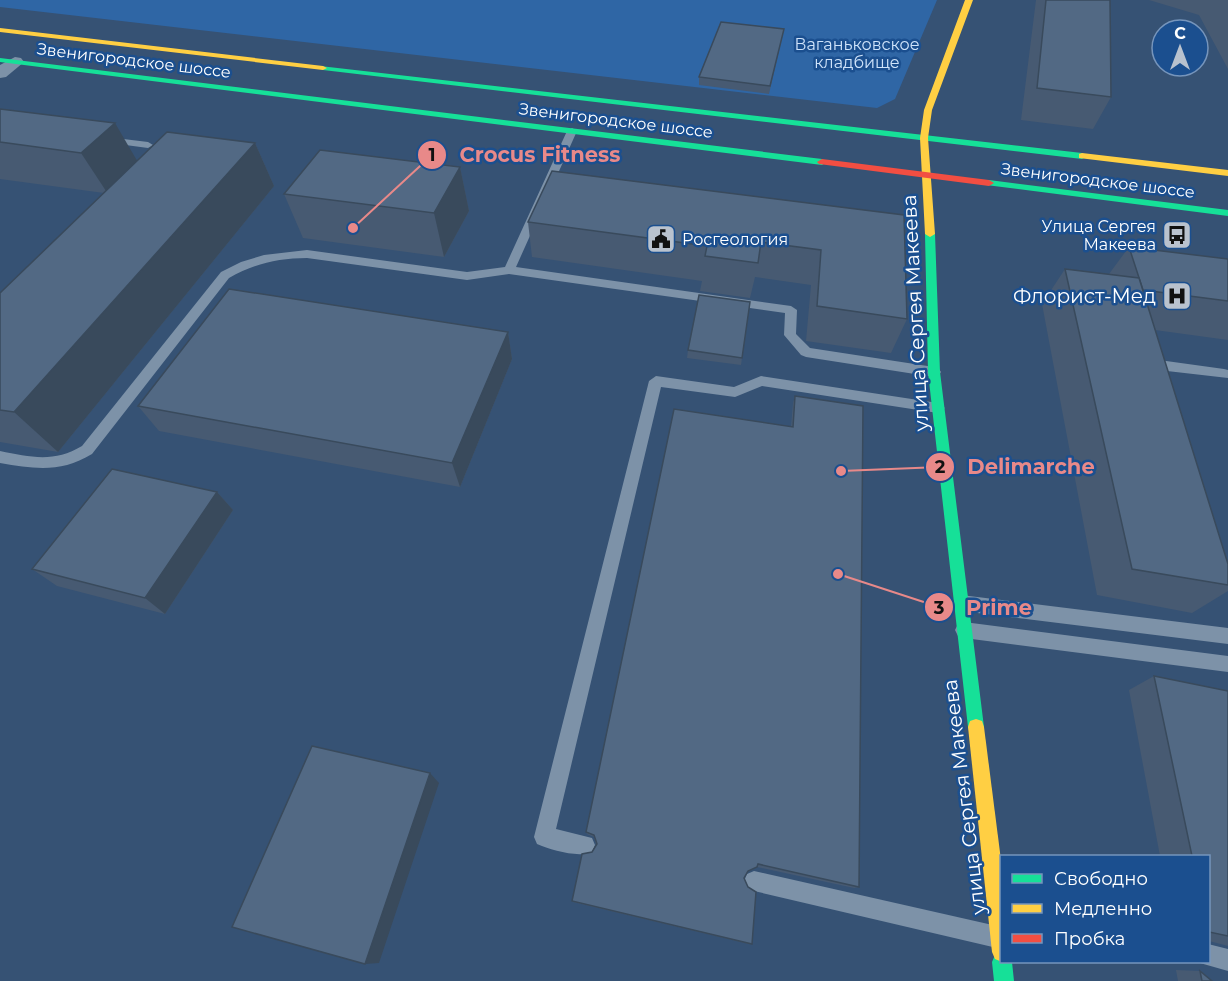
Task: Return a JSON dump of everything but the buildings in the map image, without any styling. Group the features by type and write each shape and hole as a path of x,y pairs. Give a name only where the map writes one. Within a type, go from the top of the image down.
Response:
{"main road":[{"name":"улица Сергея Макеева","path":"969,0 928,110 924,138 930,222 934,372 1000,936"},
{"name":"Звенигородское шоссе","path":"0,30 1228,173"},
{"name":"Звенигородское шоссе","path":"8,61 1228,213"},
{"path":"1002,963 1004,981"}],"street":[{"path":"0,73 8,61"}],"lane":[{"path":"508,270 572,131"},
{"path":"91,138 148,145"},
{"path":"0,457 47,465 62,464 87,450 225,275 258,259 280,254 307,254 467,276 508,270 791,310 790,335 806,352 934,372"},
{"path":"1166,388 1159,365 1224,374"},
{"path":"585,845 544,837 656,381 735,392 761,381 938,408"},
{"path":"961,603 1228,636"},
{"path":"964,630 1228,664"},
{"path":"754,881 1000,945"},
{"path":"1210,955 1228,960"}],"green space":[{"name":"Ваганьковское кладбище","path":"0,0 937,0 895,99 877,108 0,7"}],"traffic: fast":[{"path":"0,60 822,162"},
{"path":"323,68 1082,156"},
{"path":"989,183 1228,213"},
{"path":"930,234 934,372 976,727"},
{"path":"1002,963 1004,981"}],"traffic: slow":[{"path":"930,234 924,138 928,110 969,0"},
{"path":"0,30 323,68"},
{"path":"1082,156 1228,173"},
{"path":"976,727 1000,935"}],"traffic: jam":[{"path":"822,162 989,183"}],"place":[{"name":"Crocus Fitness","path":"353,228"},
{"name":"Улица Сергея Макеева","path":"1177,235"},
{"name":"Росгеология","path":"661,239"},
{"name":"Флорист-Мед","path":"1177,296"},
{"name":"Delimarche","path":"841,471"},
{"name":"Prime","path":"838,574"}]}
